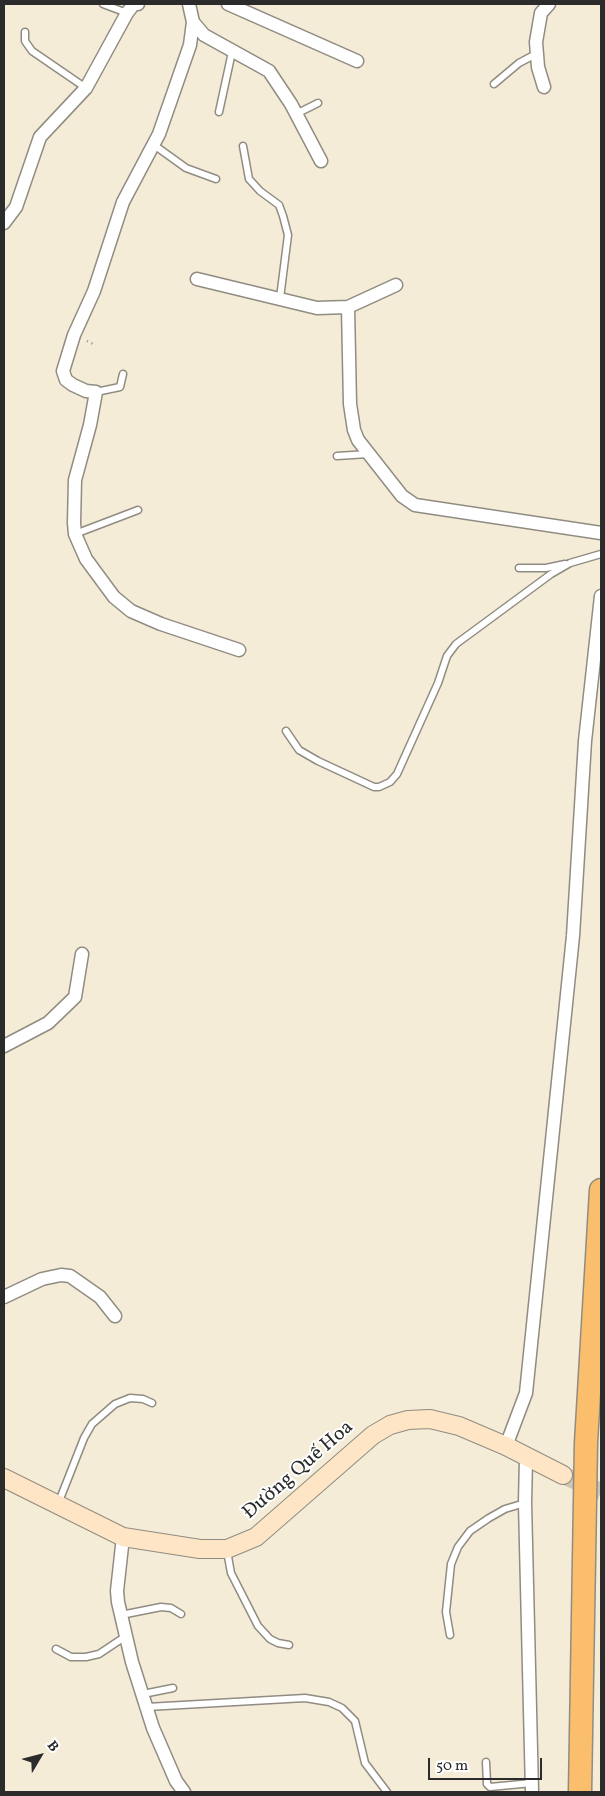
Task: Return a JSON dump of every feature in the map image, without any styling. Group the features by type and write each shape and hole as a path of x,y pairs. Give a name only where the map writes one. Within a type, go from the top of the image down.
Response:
{"highway":[{"path":"580,1792 586,1444 601,1190"}],"street":[{"path":"4,223 16,207 40,137 86,88 127,13 134,4 138,4"},
{"path":"190,4 193,22 190,45 154,145 125,196 94,291 66,358 63,371 66,380 86,391 96,392 90,425 74,480 75,534 86,559 100,581 114,597 131,611 160,624 239,650"},
{"path":"228,4 357,61"},
{"path":"544,87 536,54 541,13 549,4"},
{"path":"193,22 204,35 269,71 296,114 321,162"},
{"path":"197,279 317,308 348,307 396,285"},
{"path":"348,307 350,404 356,435 368,454 402,496 414,505 601,533"},
{"path":"506,1446 526,1393 573,936 585,741 601,596"},
{"path":"4,1046 48,1023 75,997 82,954"},
{"path":"4,1297 42,1279 61,1275 70,1276 100,1296 116,1316"},
{"name":"Đường Quế Hoa","path":"4,1478 123,1537 200,1549 227,1549 256,1537 373,1435 390,1425 408,1420 430,1419 459,1426 506,1446 526,1458 563,1474"},
{"path":"526,1458 525,1503 532,1787"},
{"path":"123,1537 116,1591 126,1636 147,1707 176,1781 184,1792"}],"lane":[{"path":"103,4 127,13"},
{"path":"25,32 25,41 32,51 86,88"},
{"path":"219,112 232,52"},
{"path":"494,84 519,63 536,54"},
{"path":"296,114 318,104"},
{"path":"154,145 186,168 216,179"},
{"path":"243,146 249,179 260,191 278,205 284,216 288,235 280,298"},
{"path":"96,392 120,387 123,374"},
{"path":"338,456 368,454"},
{"path":"75,534 138,510"},
{"path":"519,568 546,568 601,554"},
{"path":"286,732 299,750 318,761 374,786 379,787 390,782 397,774 438,683 447,656 456,644 570,562"},
{"path":"58,1505 84,1438 92,1424 115,1404 130,1398 143,1399 152,1403"},
{"path":"450,1635 446,1612 450,1564 458,1547 470,1531 489,1518 505,1509 525,1503"},
{"path":"227,1549 231,1573 258,1626 270,1639 278,1644 289,1645"},
{"path":"121,1615 161,1607 171,1608 181,1614"},
{"path":"56,1649 71,1657 86,1657 99,1654 126,1636"},
{"path":"143,1694 173,1688"},
{"path":"147,1707 305,1698 330,1702 342,1708 354,1721 365,1763 387,1792"},
{"path":"486,1762 487,1784 489,1786 532,1787"}],"tunnel":[{"path":"563,1475 601,1492"}]}
